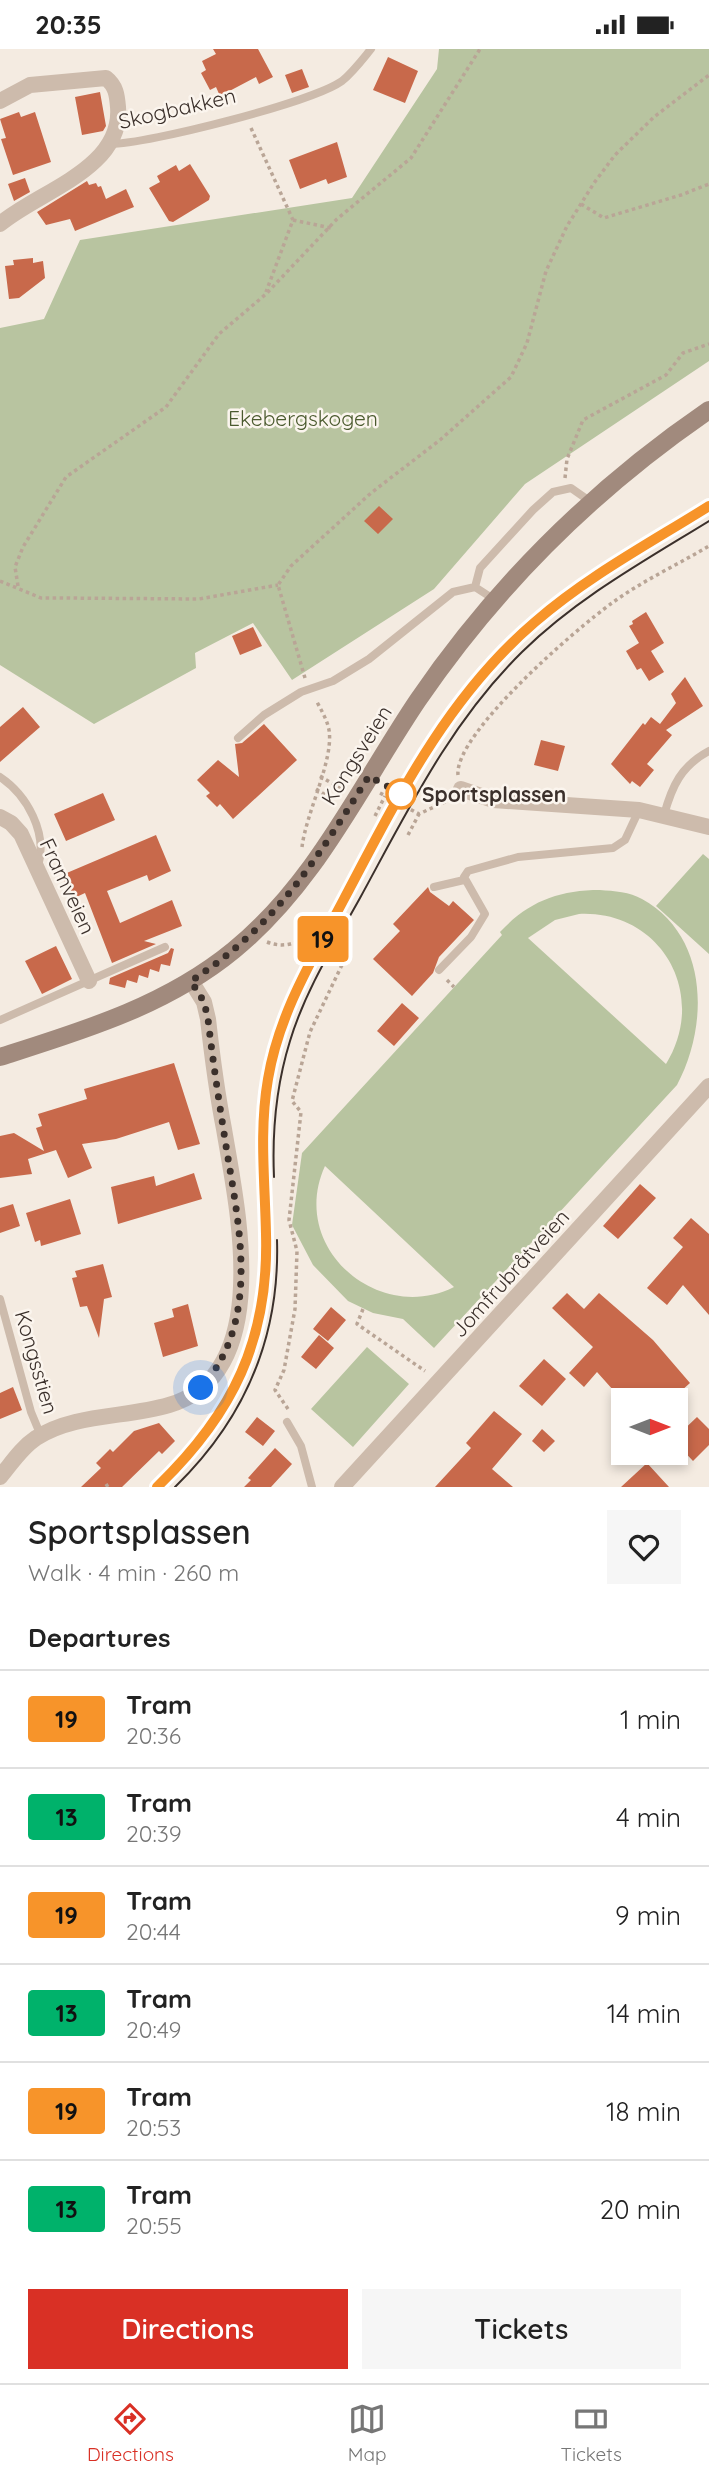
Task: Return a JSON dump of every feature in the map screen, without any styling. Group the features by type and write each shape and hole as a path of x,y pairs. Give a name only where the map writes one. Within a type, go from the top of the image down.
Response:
{"main road":[{"name":"Kongsveien","path":"0,1057 120,1016 191,981 253,935 313,866 418,701 495,600 591,502 653,450 709,411"}],"street":[{"path":"0,101 30,85 106,78 116,92 119,120 118,131 110,144"},
{"name":"Skogbakken","path":"0,224 91,163 110,144"},
{"path":"461,789 493,800 639,810 709,827"},
{"name":"Framveien","path":"0,817 11,823 21,834 89,981"},
{"path":"0,1477 24,1448 62,1426 169,1405 188,1397 213,1375 235,1324 242,1275 240,1234 208,1019 204,1002 191,981"},
{"name":"Jomfrubråtveien","path":"342,1487 709,1086"}],"lane":[{"name":"Skogbakken","path":"110,144 143,141 306,98 341,82 371,49"},
{"path":"475,587 478,572 488,558 553,492 564,487 578,491 591,502"},
{"path":"238,737 264,715 309,688 348,674 409,630 453,592 475,587 495,600"},
{"path":"664,815 670,793 684,769 709,751"},
{"path":"0,777 17,790 39,830 41,843 38,866"},
{"path":"439,970 471,937 485,914 464,880 465,874 499,860 613,848 625,840 639,810"},
{"path":"433,887 464,880"},
{"path":"0,1020 164,947"},
{"name":"Kongsstien","path":"0,1299 31,1412 41,1436"},
{"path":"287,1422 301,1446 312,1487"}],"path":[{"path":"18,586 15,567 23,547 66,477 166,407 219,334 266,294 331,228 411,158 480,49"},
{"path":"301,852 304,829 327,751 329,728 299,666 278,585 290,566 371,492 440,440 511,377 527,343 546,271 581,204 615,155 654,117 709,75"},
{"path":"246,114 293,220 266,294"},
{"path":"581,204 604,218 709,184"},
{"path":"293,220 331,228"},
{"path":"564,487 567,459 583,420 666,375 683,353 709,344"},
{"path":"408,835 419,814 445,804 461,789 457,765 470,739 559,646 622,596 709,546"},
{"path":"0,581 18,586 41,598 199,599 278,585"},
{"path":"320,776 341,789"},
{"path":"316,789 333,800"},
{"path":"378,792 419,814"},
{"path":"375,816 385,796"},
{"path":"253,935 269,943 289,945 303,939 313,928"},
{"path":"287,1422 287,1409 275,1390 284,1370 298,1281 297,1251 289,1220 301,1112 292,1101 310,1032 350,948"},
{"path":"363,1309 357,1324 440,1382"}],"green space":[{"name":"Ekebergskogen","path":"439,49 709,49 709,361 525,484 434,589 292,680 253,623 195,653 196,668 94,724 0,665 0,328 44,319 80,240 352,198 437,69"},
{"path":"703,854 709,859 709,954 656,906"},
{"path":"616,891 642,899 664,915 680,935 691,958 697,983 698,1010 687,1061 677,1085 434,1348 403,1319 373,1313 348,1301 313,1265 292,1225 302,1153 502,935 500,932 522,913 545,900 557,895","holes":["579,914 608,916 633,926 654,941 669,961 679,985 682,1010 678,1037 666,1064 528,938 555,920","325,1166 454,1287 425,1296 397,1296 370,1287 347,1271 330,1250 319,1224 317,1196"]},
{"path":"367,1347 409,1384 353,1447 311,1409"}],"building":[{"path":"213,49 258,49 273,77 259,84 256,77 220,96 216,87 210,90 201,73 206,70 202,61 216,54"},
{"path":"388,57 418,71 405,103 373,90"},
{"path":"302,69 309,87 292,93 285,75"},
{"path":"100,92 106,126 103,131 82,135 75,97"},
{"path":"19,112 21,117 35,112 51,162 13,175 1,139 6,138 0,119"},
{"path":"337,142 347,177 328,184 326,179 300,189 289,160"},
{"path":"190,164 210,196 209,200 173,222 169,221 149,188 160,182 157,176 176,165 179,171"},
{"path":"25,178 30,192 14,201 8,184"},
{"path":"87,181 89,185 96,183 98,187 101,186 106,199 126,189 134,207 75,231 70,219 46,225 37,212"},
{"path":"33,258 33,263 43,261 45,278 19,298 9,299 5,266 14,265 13,260"},
{"path":"379,506 393,519 378,534 364,521"},
{"path":"646,612 664,643 651,651 664,672 649,681 641,668 637,670 626,651 639,643 629,626"},
{"path":"253,627 262,646 240,655 232,636"},
{"path":"685,677 703,706 666,730 672,735 647,764 654,770 640,787 632,781 630,784 611,764 643,723 645,725 651,717 660,724 676,703 671,694"},
{"path":"23,707 40,727 0,762 0,727"},
{"path":"264,724 297,760 233,819 220,804 217,807 206,796 210,793 197,780 218,760 239,777 235,744 242,743"},
{"path":"541,740 565,746 558,771 534,765"},
{"path":"103,793 115,820 66,841 54,814"},
{"path":"156,835 171,871 149,881 147,875 107,891 120,923 172,900 182,926 144,941 156,944 112,963 85,893 72,899 62,875"},
{"path":"428,887 430,892 449,906 453,901 474,920 439,957 433,973 412,996 373,959 400,931 393,924"},
{"path":"56,946 72,979 42,994 25,961"},
{"path":"171,948 174,949 170,966 161,964 159,972 150,969 148,978 139,975 137,983 127,980 125,988 109,984 110,978 168,953"},
{"path":"402,1003 419,1018 394,1046 377,1031"},
{"path":"174,1063 200,1144 178,1150 169,1122 116,1139 82,1144 92,1168 68,1178 56,1150 28,1159 32,1174 0,1178 0,1136 14,1133 44,1151 36,1128 42,1126 38,1114 87,1099 84,1089"},
{"path":"194,1173 202,1199 118,1224 111,1187 154,1176 156,1186"},
{"path":"640,1184 656,1198 618,1239 603,1226"},
{"path":"70,1199 81,1234 41,1246 40,1240 35,1242 26,1213"},
{"path":"13,1204 20,1226 0,1233 0,1208"},
{"path":"691,1218 709,1234 709,1315 683,1285 667,1305 647,1288 683,1247 673,1238"},
{"path":"103,1264 112,1297 104,1299 99,1338 87,1306 80,1307 72,1278 77,1277 75,1271"},
{"path":"567,1293 584,1309 599,1293 653,1340 690,1383 684,1388 611,1388 597,1372 584,1387 569,1373 593,1347 552,1308"},
{"path":"188,1304 198,1346 163,1357 154,1323 174,1317 172,1309"},
{"path":"331,1307 346,1320 328,1341 313,1329"},
{"path":"319,1335 334,1348 316,1369 301,1357"},
{"path":"544,1359 566,1379 542,1406 519,1386"},
{"path":"13,1387 22,1410 0,1419 0,1393"},
{"path":"494,1411 522,1434 492,1469 513,1487 435,1487 471,1448 466,1443"},
{"path":"257,1417 275,1431 263,1446 245,1432"},
{"path":"697,1417 709,1429 709,1445 693,1461 688,1456 688,1426"},
{"path":"159,1423 175,1441 162,1454 159,1451 122,1487 81,1487 101,1468 96,1463 110,1449 113,1452 134,1431"},
{"path":"542,1429 555,1441 544,1452 532,1441"},
{"path":"275,1448 292,1464 271,1487 244,1487 251,1480 248,1478"},
{"path":"645,1465 649,1465 669,1487 621,1487"}],"tram line":[{"path":"157,1487 208,1430 227,1401 254,1338 262,1304 266,1267 263,1135 265,1098 273,1054 289,1007 311,961 410,776 454,708 509,647 572,595 709,506"},
{"name":"19","path":"157,1487 207,1433 225,1406 254,1343 262,1312 267,1253 262,1128 272,1056 284,1019 301,981 417,765 454,708 517,638 595,576 709,506"},
{"path":"274,1177 274,1126 278,1092 296,1022 321,968 395,832 452,738 496,679 565,614 612,581 709,521"},
{"path":"175,1487 200,1461 221,1433 239,1405 253,1375 265,1343 272,1310 277,1240"}],"place":[{"name":"Sportsplassen","path":"401,794"}],"route":[{"path":"201,1388 223,1359 235,1324 240,1298 242,1258 206,1008 191,981 253,935 285,901 313,866 369,776 401,794"}]}
